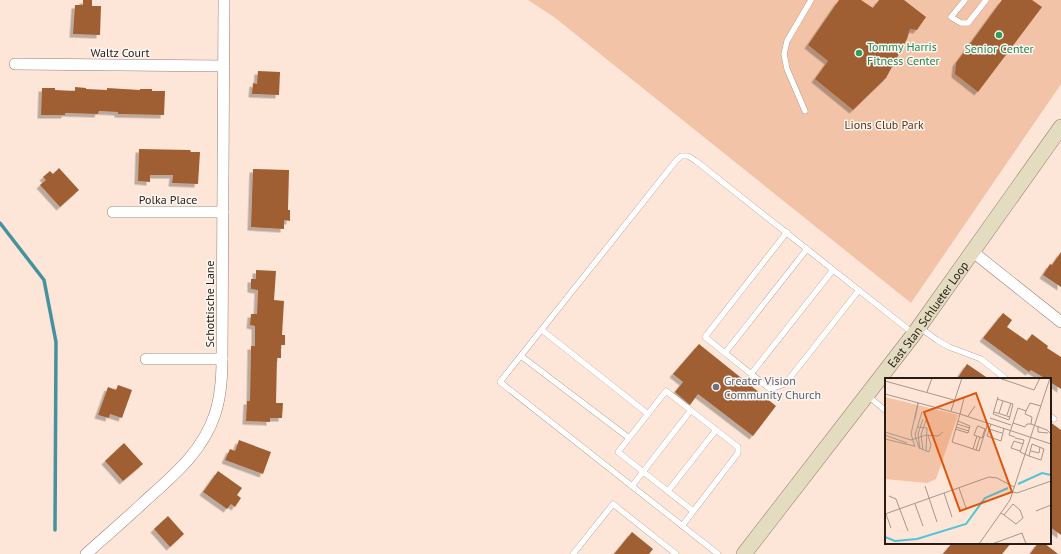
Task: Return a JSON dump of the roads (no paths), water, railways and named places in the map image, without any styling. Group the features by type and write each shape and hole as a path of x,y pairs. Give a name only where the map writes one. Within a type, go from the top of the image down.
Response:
{"main road":[{"name":"East Stan Schlueter Loop","path":"744,554 917,331 1061,127"}],"street":[{"name":"Schottische Lane","path":"86,554 176,473 196,450 210,427 218,402 222,359 224,0"},
{"name":"Waltz Court","path":"15,64 224,66"},
{"name":"Polka Place","path":"113,212 223,212"},
{"path":"973,252 1061,322"},
{"path":"146,358 222,359"}],"lane":[{"path":"805,111 788,69 784,54 787,41 810,0"},
{"path":"965,0 951,17 961,23 968,23 986,0"},
{"path":"718,554 500,382 681,156 688,156 696,160 833,270 917,331 950,347 981,359 1005,378"},
{"path":"787,232 705,337 725,354 770,389 785,384 859,290"},
{"path":"725,354 807,249"},
{"path":"751,374 833,270"},
{"path":"542,330 648,414"},
{"path":"521,356 629,438"},
{"path":"682,526 738,453 738,447 666,391 618,452 693,511"},
{"path":"867,396 885,411"},
{"path":"632,486 691,410"},
{"path":"668,491 716,430"},
{"path":"573,554 613,504 674,553"}],"waterway":[{"path":"0,223 44,280 56,342 55,530"}],"place":[{"name":"Senior Center","path":"999,35"},
{"name":"Tommy Harris Fitness Center","path":"859,53"},
{"name":"Greater Vision Community Church","path":"716,387"}],"park label":[{"name":"Lions Club Park","path":"884,124"}]}
